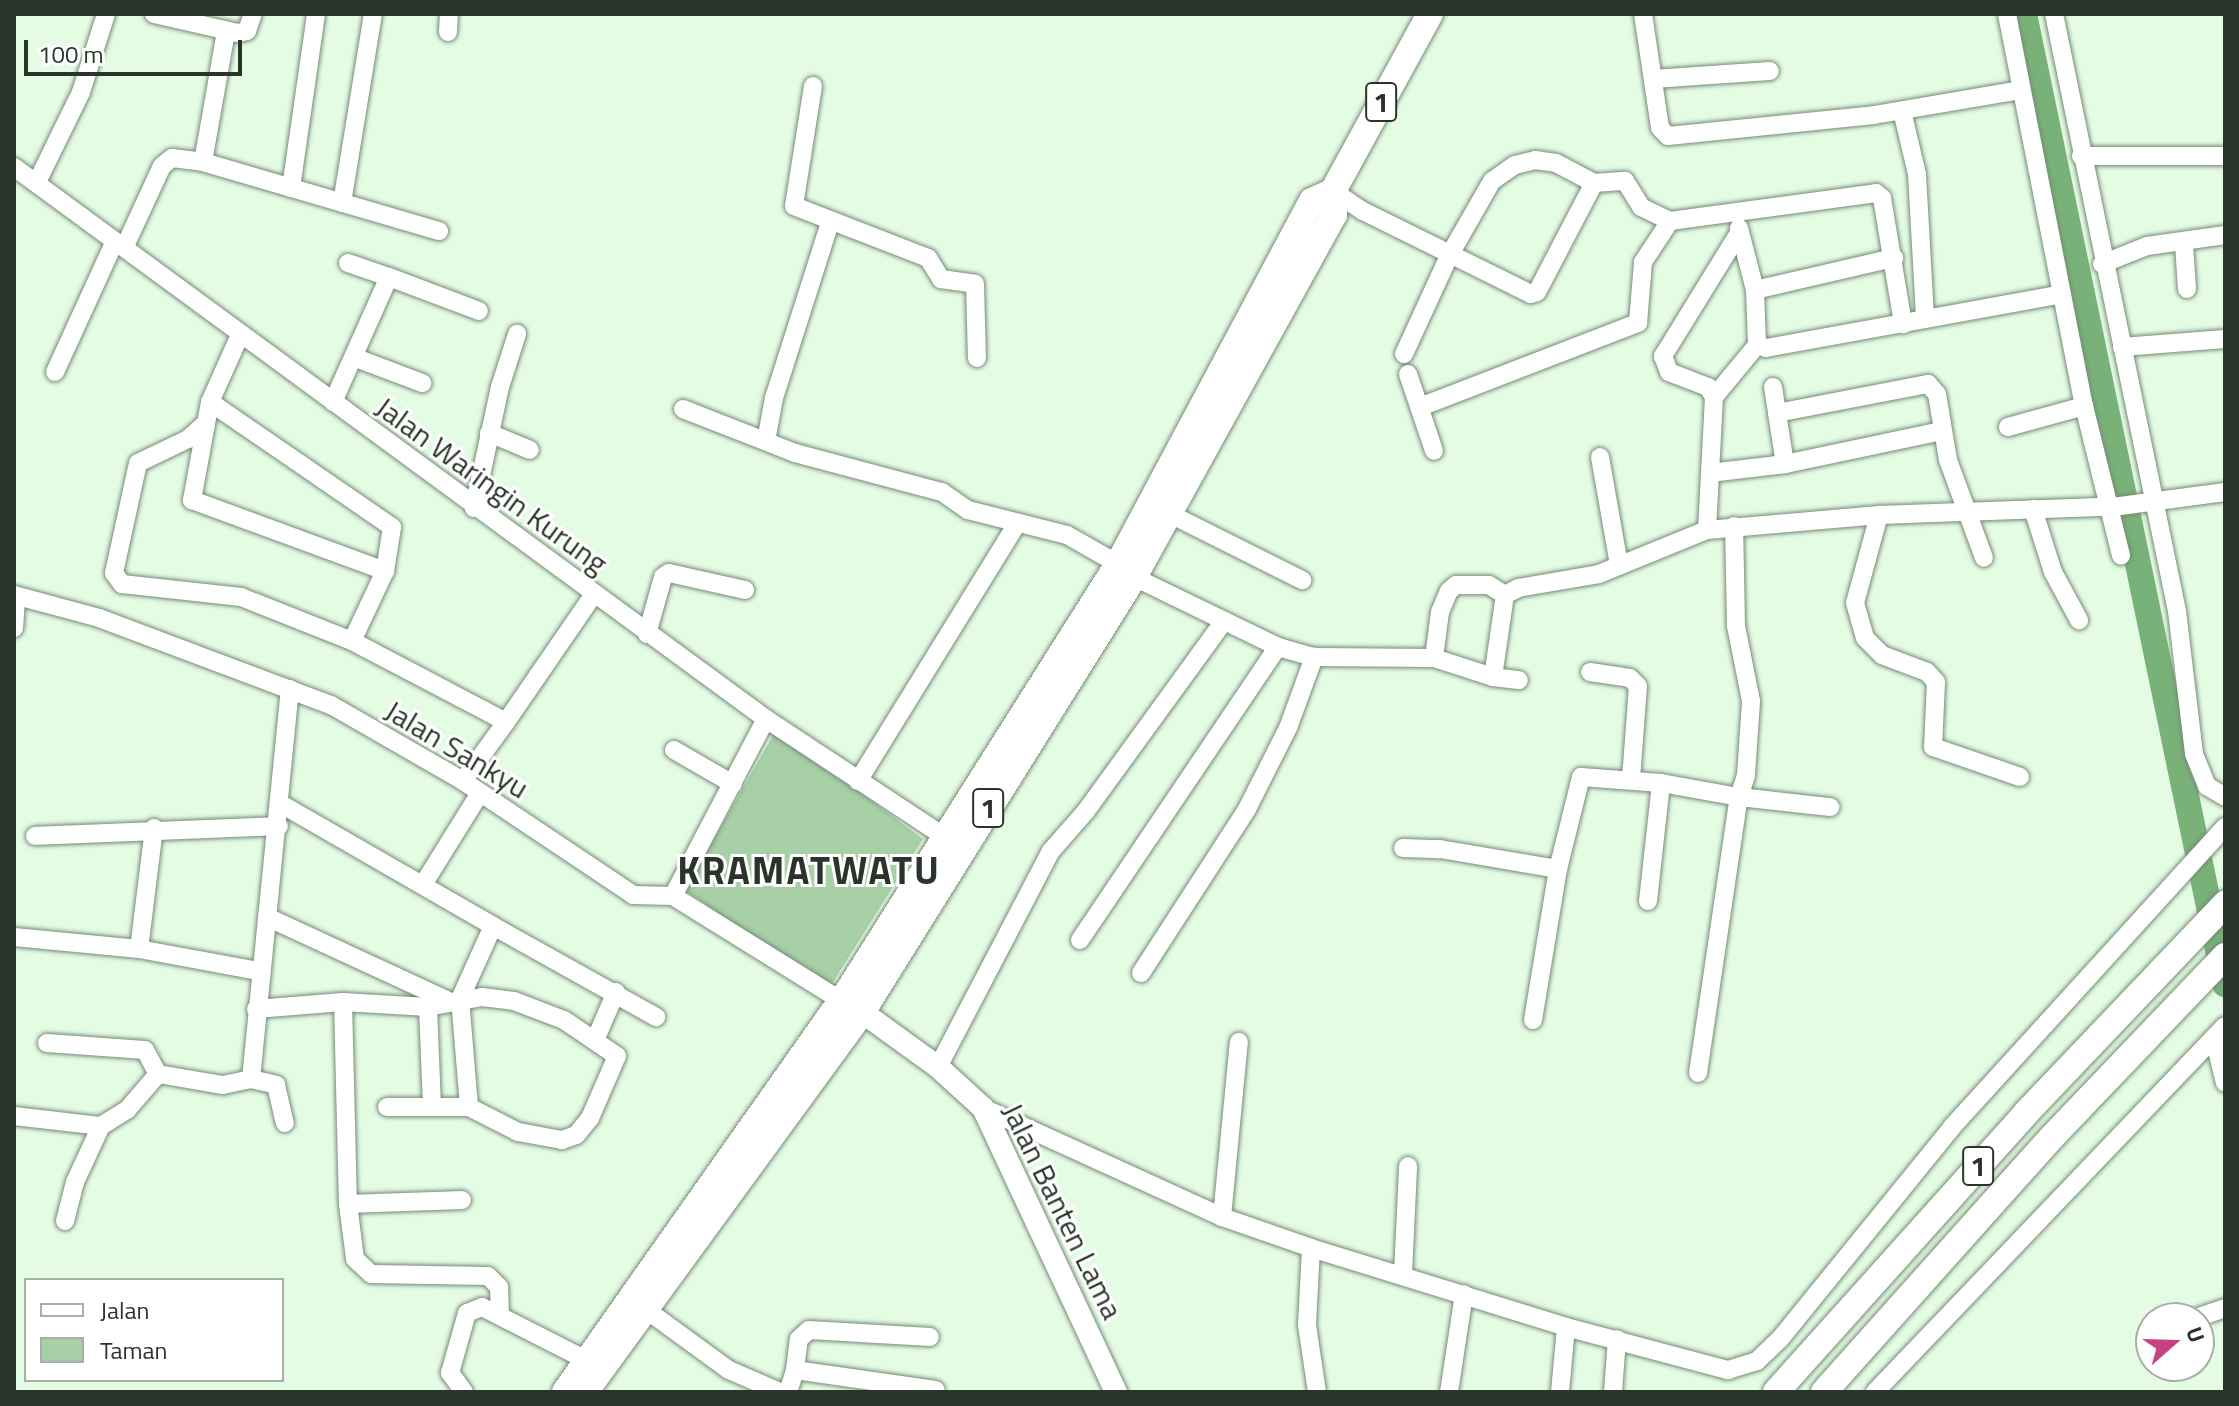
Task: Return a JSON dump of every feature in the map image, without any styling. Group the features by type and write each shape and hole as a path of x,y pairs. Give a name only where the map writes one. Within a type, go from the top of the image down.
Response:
{"highway":[{"name":"1","path":"565,1392 852,1007 945,837 1126,571 1170,514 1334,215 1333,191 1430,14"},
{"name":"1","path":"585,1392 648,1311 852,1007 1126,571 1312,201 1333,191"},
{"name":"1","path":"1776,1392 2026,1113 2225,904"},
{"name":"1","path":"1824,1392 2053,1136 2225,956"}],"main road":[{"name":"Jalan Banten Lama","path":"852,1007 938,1067 983,1108 1116,1392"}],"street":[{"path":"37,182 81,92 106,14"},
{"path":"144,14 226,31 247,31 253,14"},
{"path":"291,188 316,14"},
{"path":"342,203 373,14"},
{"path":"1643,14 1660,128 1673,137 1902,111 2020,90"},
{"path":"2007,14 2084,406 2113,506 2121,555"},
{"path":"2054,14 2102,264 2122,347 2147,501 2177,611 2194,754 2207,786 2225,797"},
{"path":"203,162 226,31"},
{"path":"1653,79 1770,71"},
{"path":"813,86 794,206 830,223 928,258 941,279 975,284 977,358"},
{"path":"1902,111 1917,174 1925,319"},
{"path":"2081,156 2225,156"},
{"path":"55,372 165,162 174,158 203,162 439,231"},
{"path":"1404,354 1449,256 1492,181 1515,165 1535,160 1556,163 1594,183 1625,181 1641,207 1670,221 1876,193 1882,198 1903,324"},
{"name":"Jalan Waringin Kurung","path":"14,167 647,634 766,719 945,837"},
{"path":"1333,191 1449,256 1525,294 1537,292 1594,183"},
{"path":"1714,397 1757,345 1755,290 1739,233 1737,213"},
{"path":"1420,407 1638,323 1643,262 1670,221"},
{"path":"766,441 774,398 830,223"},
{"path":"1707,530 1714,397 1708,387 1669,372 1663,356 1739,233"},
{"path":"2102,264 2147,246 2184,244 2225,235"},
{"path":"2184,244 2187,289"},
{"path":"1755,290 1894,258"},
{"path":"348,263 479,311"},
{"path":"333,402 356,358 389,277"},
{"path":"1757,345 1784,348 2062,294"},
{"path":"474,508 489,433 517,334"},
{"path":"240,335 210,402 190,490 195,505 385,571"},
{"path":"2122,347 2225,339"},
{"path":"356,358 422,383"},
{"path":"1408,374 1434,451"},
{"path":"1777,413 1924,384 1937,394 1941,431 1984,558"},
{"path":"1773,387 1785,464"},
{"path":"210,402 392,527 385,571 352,641"},
{"path":"2008,427 2084,406"},
{"path":"683,409 766,441 942,492 968,510 1067,535 1126,571 1278,647 1314,657 1434,658 1493,677 1519,680"},
{"path":"206,423 188,439 138,463 116,578 132,588 241,597 352,641 506,722"},
{"path":"1710,473 1785,464 1941,431"},
{"path":"489,433 530,450"},
{"path":"1600,457 1619,565"},
{"path":"1505,595 1518,588 1599,574 1707,530 1734,526 1879,515 2113,506 2225,492"},
{"path":"2033,509 2053,572 2079,620"},
{"path":"1170,514 1302,580"},
{"path":"1879,515 1855,603 1865,638 1882,655 1927,672 1936,682 1933,747 2020,777"},
{"path":"858,781 1017,524"},
{"path":"1698,1073 1739,797 1746,775 1751,701 1736,626 1734,526"},
{"path":"647,634 663,577 669,573 745,590"},
{"path":"1434,658 1440,612 1449,591 1456,585 1489,585 1505,595"},
{"path":"463,781 594,594"},
{"path":"1493,677 1505,595"},
{"path":"14,628 15,596"},
{"name":"Jalan Sankyu","path":"15,596 99,618 331,705 463,781 633,895 673,896"},
{"path":"938,1067 1051,851 1086,811 1224,621"},
{"path":"1080,940 1278,647"},
{"path":"1141,973 1247,809 1288,728 1314,657"},
{"path":"1590,672 1630,678 1638,686 1631,779"},
{"path":"251,1079 259,971 279,826 290,689"},
{"path":"766,719 673,896 852,1007"},
{"path":"674,750 733,784"},
{"path":"1533,1020 1558,869 1581,777 1631,779 1739,797 1830,807"},
{"path":"1648,901 1661,783"},
{"path":"424,883 480,793"},
{"path":"281,804 656,1017"},
{"path":"35,836 154,828 279,826"},
{"path":"139,949 154,828"},
{"path":"983,1108 1222,1217 1311,1248 1566,1327 1728,1370 1757,1361 1952,1127 2222,832"},
{"path":"1403,848 1440,849 1558,869"},
{"path":"267,917 455,1001"},
{"path":"469,1107 455,1001 493,926"},
{"path":"14,937 139,949 259,971"},
{"path":"596,1038 616,992"},
{"path":"256,1009 343,1002 428,1007 455,1001 529,1005 596,1038 616,1052 615,1065 590,1118 576,1135 562,1140 518,1132 469,1107 387,1107"},
{"path":"343,1002 348,1204 361,1268 394,1276 488,1276 499,1287 500,1314"},
{"path":"428,1007 432,1106"},
{"path":"2221,1030 2225,1083"},
{"path":"1875,1392 2221,1030"},
{"path":"1222,1217 1239,1042"},
{"path":"47,1043 145,1050 158,1074"},
{"path":"158,1074 223,1085 251,1079 276,1085 285,1123"},
{"path":"65,1221 75,1182 101,1126 127,1110 158,1074"},
{"path":"14,1116 101,1126"},
{"path":"1403,1274 1408,1166"},
{"path":"348,1204 462,1200"},
{"path":"1311,1248 1307,1325 1317,1392"},
{"path":"1449,1392 1464,1294"},
{"path":"464,1392 450,1373 467,1313 482,1307 588,1361"},
{"path":"648,1311 729,1370 777,1391 795,1370 799,1339 809,1330 930,1337"},
{"path":"1560,1392 1566,1327"},
{"path":"1613,1392 1617,1339"},
{"path":"795,1370 936,1390"}],"green space":[{"path":"776,730 923,839 828,990 685,890"}],"waterway":[{"path":"2024,14 2225,984"}],"district":[{"name":"KRAMATWATU","path":"809,871"}]}
